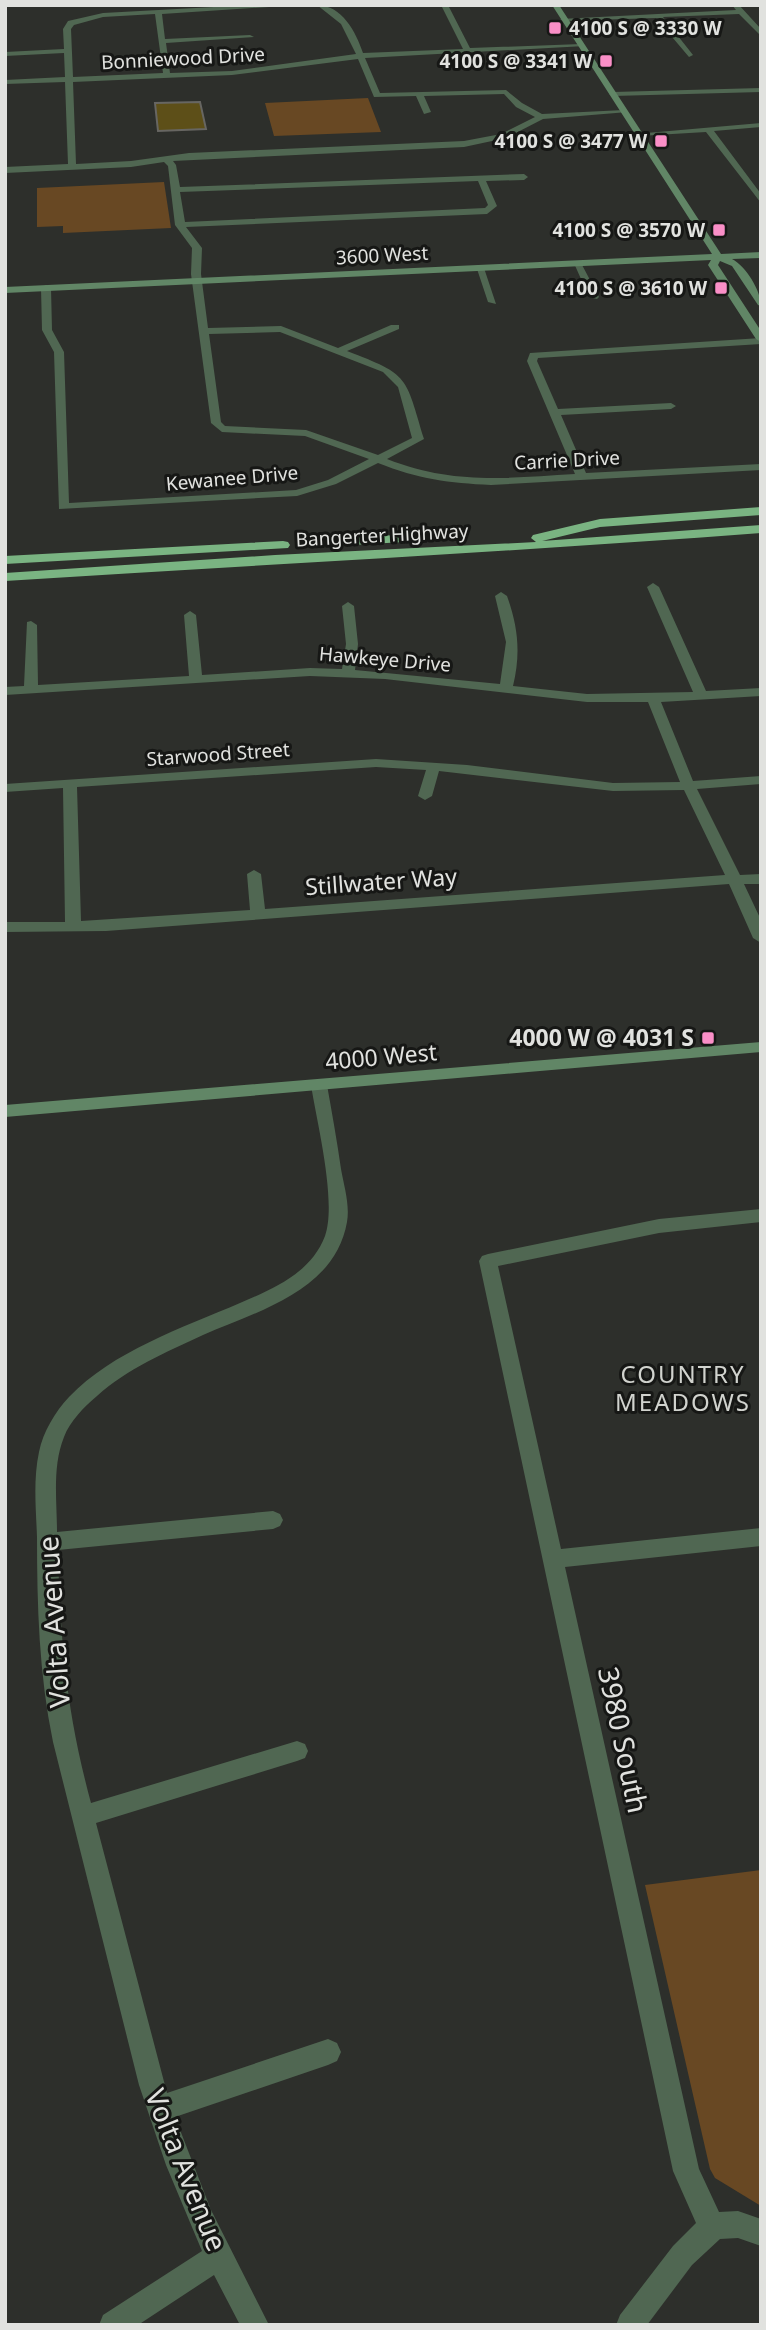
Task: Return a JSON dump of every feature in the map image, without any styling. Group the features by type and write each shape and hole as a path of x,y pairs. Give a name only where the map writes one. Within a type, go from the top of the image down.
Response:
{"highway":[{"path":"275,559 298,552 523,540 620,521 761,511"},
{"name":"Bangerter Highway","path":"5,560 553,532 761,518"},
{"name":"Bangerter Highway","path":"5,577 275,559 510,548 761,529"}],"main road":[{"path":"555,5 718,257 735,264 761,303"},
{"name":"3600 West","path":"5,290 761,255"},
{"path":"718,257 713,265 761,340"},
{"path":"740,308 761,322"},
{"name":"4000 West","path":"5,1111 761,1047"}],"street":[{"path":"72,167 67,27 74,21 98,15 297,5"},
{"path":"320,5 348,24 375,93 380,96 506,92 519,105 541,117"},
{"path":"444,5 467,50"},
{"path":"735,5 761,34"},
{"path":"329,9 344,7"},
{"path":"158,12 167,76"},
{"path":"564,19 741,12"},
{"path":"658,15 689,55"},
{"path":"162,41 250,37"},
{"name":"Bonniewood Drive","path":"5,82 257,71 361,55 581,46"},
{"path":"5,54 68,51"},
{"path":"613,94 761,90"},
{"path":"419,96 426,112"},
{"path":"5,170 450,145 503,136 541,117 624,112"},
{"path":"639,134 710,131 761,125"},
{"path":"710,131 761,200"},
{"path":"503,136 515,141"},
{"path":"166,159 172,164 180,225 197,247 204,331"},
{"path":"175,190 524,177"},
{"path":"180,225 490,209 492,205 481,179"},
{"path":"576,263 594,297"},
{"path":"479,268 494,302"},
{"name":"Kewanee Drive","path":"46,288 47,330 59,352 63,507 287,494 324,485 419,438 405,390 399,380 387,370 275,328 204,331"},
{"path":"339,351 396,327"},
{"name":"Carrie Drive","path":"204,331 216,423 222,429 306,433 415,474 460,481 761,467"},
{"path":"582,477 532,361 534,355 761,340"},
{"path":"554,412 671,406"},
{"path":"653,587 702,696"},
{"path":"501,596 514,643 513,662 506,690"},
{"path":"348,606 352,644 348,673"},
{"path":"190,615 196,678"},
{"path":"31,625 31,689"},
{"name":"Hawkeye Drive","path":"5,691 276,673 348,673 587,698 653,698 761,692"},
{"path":"653,698 687,785 761,938"},
{"name":"Starwood Street","path":"5,788 357,764 434,766 596,786 687,785 761,780"},
{"path":"425,796 434,766"},
{"path":"70,783 73,926"},
{"path":"254,874 258,914"},
{"name":"Stillwater Way","path":"5,927 73,926 761,879"},
{"name":"Volta Avenue","path":"255,2325 186,2180 159,2109 140,2044 84,1816 55,1689 48,1623 47,1477 50,1451 58,1429 79,1400 120,1368 288,1289 310,1272 327,1252 337,1228 339,1210 319,1085"},
{"name":"3980 South","path":"712,2228 686,2171 488,1261 659,1226 761,1215"},
{"path":"47,1542 273,1520"},
{"path":"554,1559 761,1537"},
{"path":"84,1816 297,1751"},
{"path":"159,2109 328,2052"},
{"path":"630,2325 692,2245 712,2228 727,2224 739,2225 761,2233"},
{"path":"113,2325 220,2255"}],"shaded area":[{"path":"368,98 381,132 274,136 265,103"},
{"path":"164,182 171,228 63,233 63,226 37,227 37,188"},
{"path":"761,1870 761,2206 715,2178 710,2169 645,1885"}],"building":[{"path":"200,102 206,129 158,131 155,103"}],"place":[{"name":"4100 S @ 3330 W","path":"555,28"},
{"name":"4100 S @ 3341 W","path":"606,61"},
{"name":"4100 S @ 3477 W","path":"661,141"},
{"name":"4100 S @ 3570 W","path":"719,230"},
{"name":"4100 S @ 3610 W","path":"721,288"},
{"name":"4000 W @ 4031 S","path":"708,1038"}],"district":[{"name":"COUNTRY MEADOWS","path":"683,1389"}]}
